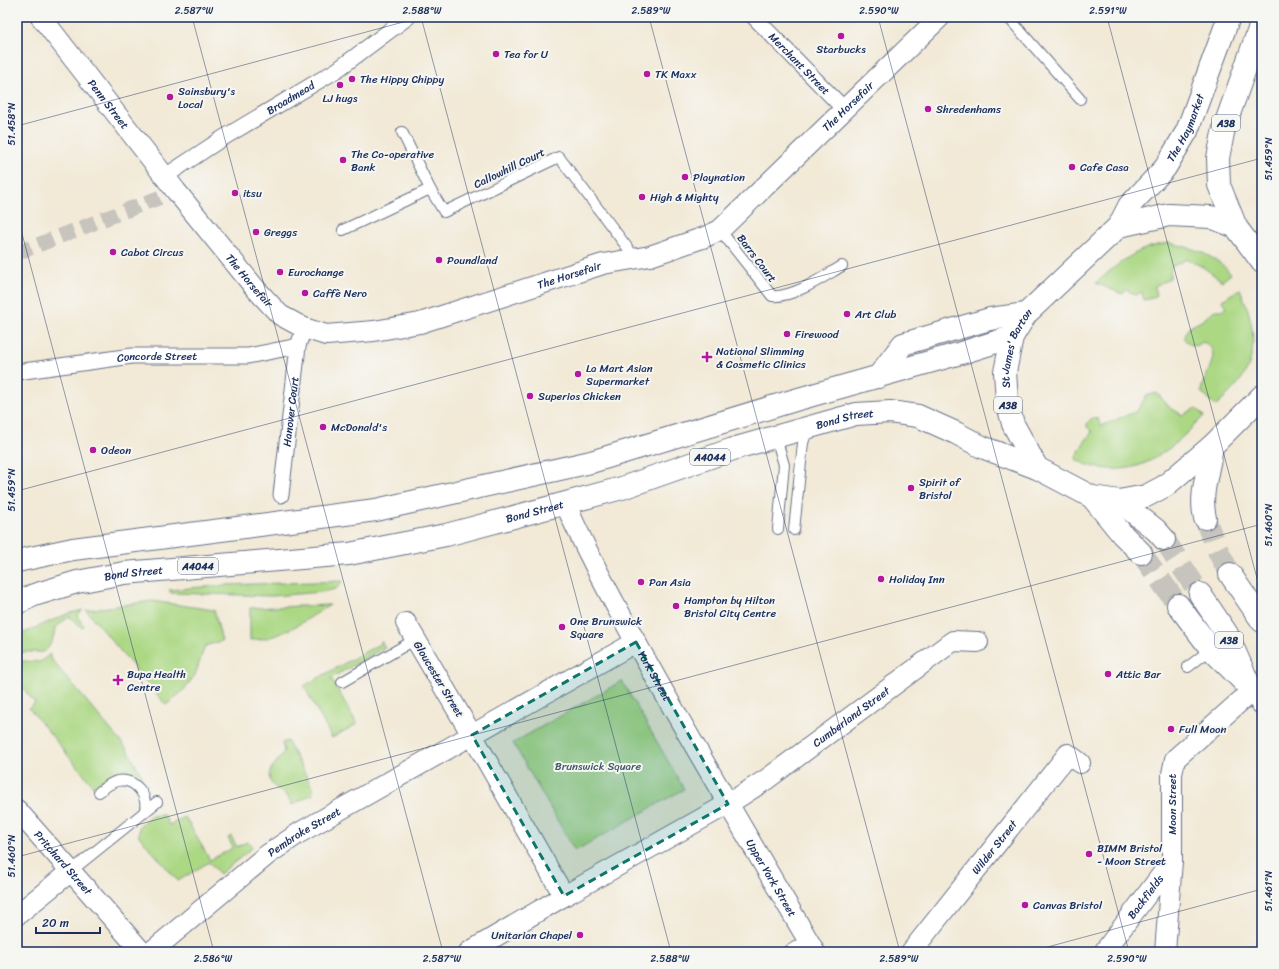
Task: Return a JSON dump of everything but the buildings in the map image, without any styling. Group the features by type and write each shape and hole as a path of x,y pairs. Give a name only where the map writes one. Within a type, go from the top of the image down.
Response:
{"main road":[{"name":"The Haymarket","path":"1119,226 1129,206 1165,168 1187,131 1229,17"},
{"name":"A38","path":"1262,21 1224,128 1218,158 1219,185 1236,227 1262,262"},
{"name":"St James' Barton","path":"1037,468 1016,430 1007,401 1004,372 1012,337 1026,314 1119,226 1146,219 1174,215 1211,217 1236,227"},
{"path":"878,377 902,344 990,319 1026,314"},
{"name":"A4044","path":"17,561 72,549 376,510 590,462 794,400 878,377 1012,337"},
{"path":"1037,468 1092,497 1119,501 1146,496 1165,486 1212,446 1262,396"},
{"name":"Bond Street","path":"17,603 34,595 77,582 124,574 178,568 309,558 382,549 446,535 622,488 736,448 856,414 890,412 918,416 956,433 982,447 1037,468"},
{"path":"1205,518 1203,494 1212,446"},
{"path":"1092,497 1122,534 1141,553"},
{"path":"1119,501 1156,530 1164,540"},
{"path":"1230,574 1262,621"},
{"name":"A38","path":"1200,594 1227,634 1257,697"},
{"name":"A38","path":"1178,605 1211,649 1257,697"}],"street":[{"name":"Penn Street","path":"41,17 173,182"},
{"name":"Broadmead","path":"173,182 223,138 337,70 408,17"},
{"name":"Merchant Street","path":"754,17 845,110"},
{"name":"The Horsefair","path":"173,182 270,304 301,337 374,331 420,323 603,264 650,256 705,238 720,230 940,17"},
{"name":"Concorde Street","path":"17,372 132,356 248,356 301,337"},
{"name":"Hanover Court","path":"281,495 301,337"},
{"name":"York Street","path":"564,503 598,574 728,804"},
{"name":"Gloucester Street","path":"411,631 472,735"},
{"name":"Cumberland Street","path":"728,804 767,779 953,641 978,642"},
{"path":"564,896 472,735 636,642"},
{"name":"Moon Street","path":"1165,952 1172,861 1172,774 1175,759 1257,697"},
{"name":"Pembroke Street","path":"151,952 267,855 299,833 472,735"},
{"name":"Wilder Street","path":"911,952 1068,754 1080,763"},
{"path":"468,952 728,804"},
{"name":"Upper York Street","path":"728,804 812,946"},
{"name":"Pritchard Street","path":"17,810 142,952"},
{"name":"Backfields","path":"1104,952 1172,861"},
{"path":"17,915 71,871"}],"lane":[{"path":"1008,17 1080,99"},
{"name":"Callowhill Court","path":"402,132 430,189 444,212 559,157 636,259"},
{"path":"343,230 430,189"},
{"name":"Barrs Court","path":"720,230 772,296 779,297 808,286 842,266"},
{"path":"794,530 803,443 808,427"},
{"path":"776,437 784,465 778,528"},
{"path":"342,682 411,631"},
{"path":"1188,667 1211,649"},
{"path":"99,792 108,785 118,781 133,783 140,790 144,798 146,807 144,813"},
{"path":"71,871 157,802"},
{"path":"787,952 812,946"}],"highlighted area":[{"path":"636,642 728,804 564,896 472,735"}],"green space":[{"path":"1169,243 1187,247 1211,257 1225,267 1231,274 1222,281 1203,267 1187,259 1171,267 1170,278 1155,286 1156,297 1144,300 1142,292 1136,295 1127,290 1122,294 1096,283 1121,262 1138,252 1147,248"},
{"path":"1240,289 1252,326 1252,352 1244,376 1233,390 1215,406 1201,392 1202,385 1213,358 1213,352 1210,346 1203,342 1196,346 1189,344 1184,339 1186,331 1190,327 1203,320 1215,310 1224,310 1226,307 1222,300"},
{"path":"1157,393 1171,409 1183,415 1196,408 1204,416 1173,445 1151,460 1138,466 1125,469 1105,469 1087,465 1075,459 1083,444 1092,432 1087,427 1087,423 1092,418 1098,419 1101,426 1137,411 1146,396"},
{"path":"343,581 336,589 321,592 272,596 171,593 169,590 225,585"},
{"path":"152,601 214,610 222,641 205,646 195,675 183,691 166,705 86,610"},
{"path":"330,605 302,623 282,633 272,637 250,640 250,608"},
{"path":"83,610 77,616 84,626 82,628 70,617 68,617 55,628 52,642 44,652 20,652 17,647 17,636 67,614"},
{"path":"381,641 385,647 331,678 357,724 332,738 304,686 381,643"},
{"path":"50,654 50,658 127,749 142,776 138,779 126,772 120,772 110,775 94,787 29,708 35,703 17,681 17,662 40,662"},
{"name":"Brunswick Square","path":"622,681 684,789 575,851 513,743"},
{"path":"287,741 314,790 312,791 313,794 292,805 286,795 272,784 269,778 271,769 284,751 282,743"},
{"path":"164,815 169,825 185,817 210,860 231,849 232,846 228,838 231,836 237,847 247,842 251,844 252,848 220,874 209,862 178,881 139,836 139,827 150,816"}],"tunnel":[{"path":"17,253 176,191"},
{"path":"1205,518 1214,543 1230,574"},
{"path":"1164,539 1200,594"},
{"path":"1141,553 1178,605"}],"place":[{"name":"Starbucks","path":"841,36"},
{"name":"Tea for U","path":"496,54"},
{"name":"TK Maxx","path":"647,74"},
{"name":"The Hippy Chippy","path":"352,79"},
{"name":"LJ hugs","path":"340,85"},
{"name":"Sainsbury's Local","path":"170,97"},
{"name":"Shredenhams","path":"928,109"},
{"name":"The Co-operative Bank","path":"343,160"},
{"name":"Cafe Casa","path":"1072,167"},
{"name":"Playnation","path":"685,177"},
{"name":"itsu","path":"235,193"},
{"name":"High & Mighty","path":"642,197"},
{"name":"Greggs","path":"256,232"},
{"name":"Cabot Circus","path":"113,252"},
{"name":"Poundland","path":"439,260"},
{"name":"Eurochange","path":"280,272"},
{"name":"Caffè Nero","path":"305,293"},
{"name":"Art Club","path":"847,314"},
{"name":"Firewood","path":"787,334"},
{"name":"National Slimming & Cosmetic Clinics","path":"707,357"},
{"name":"La Mart Asian Supermarket","path":"578,374"},
{"name":"Superios Chicken","path":"530,396"},
{"name":"McDonald's","path":"323,427"},
{"name":"Odeon","path":"93,450"},
{"name":"Spirit of Bristol","path":"911,488"},
{"name":"Holiday Inn","path":"881,579"},
{"name":"Pan Asia","path":"641,582"},
{"name":"Hampton by Hilton Bristol City Centre","path":"676,606"},
{"name":"One Brunswick Square","path":"562,627"},
{"name":"Attic Bar","path":"1108,674"},
{"name":"Bupa Health Centre","path":"118,680"},
{"name":"Full Moon","path":"1171,729"},
{"name":"BIMM Bristol - Moon Street","path":"1089,854"},
{"name":"Canvas Bristol","path":"1025,905"},
{"name":"Unitarian Chapel","path":"580,935"}]}
